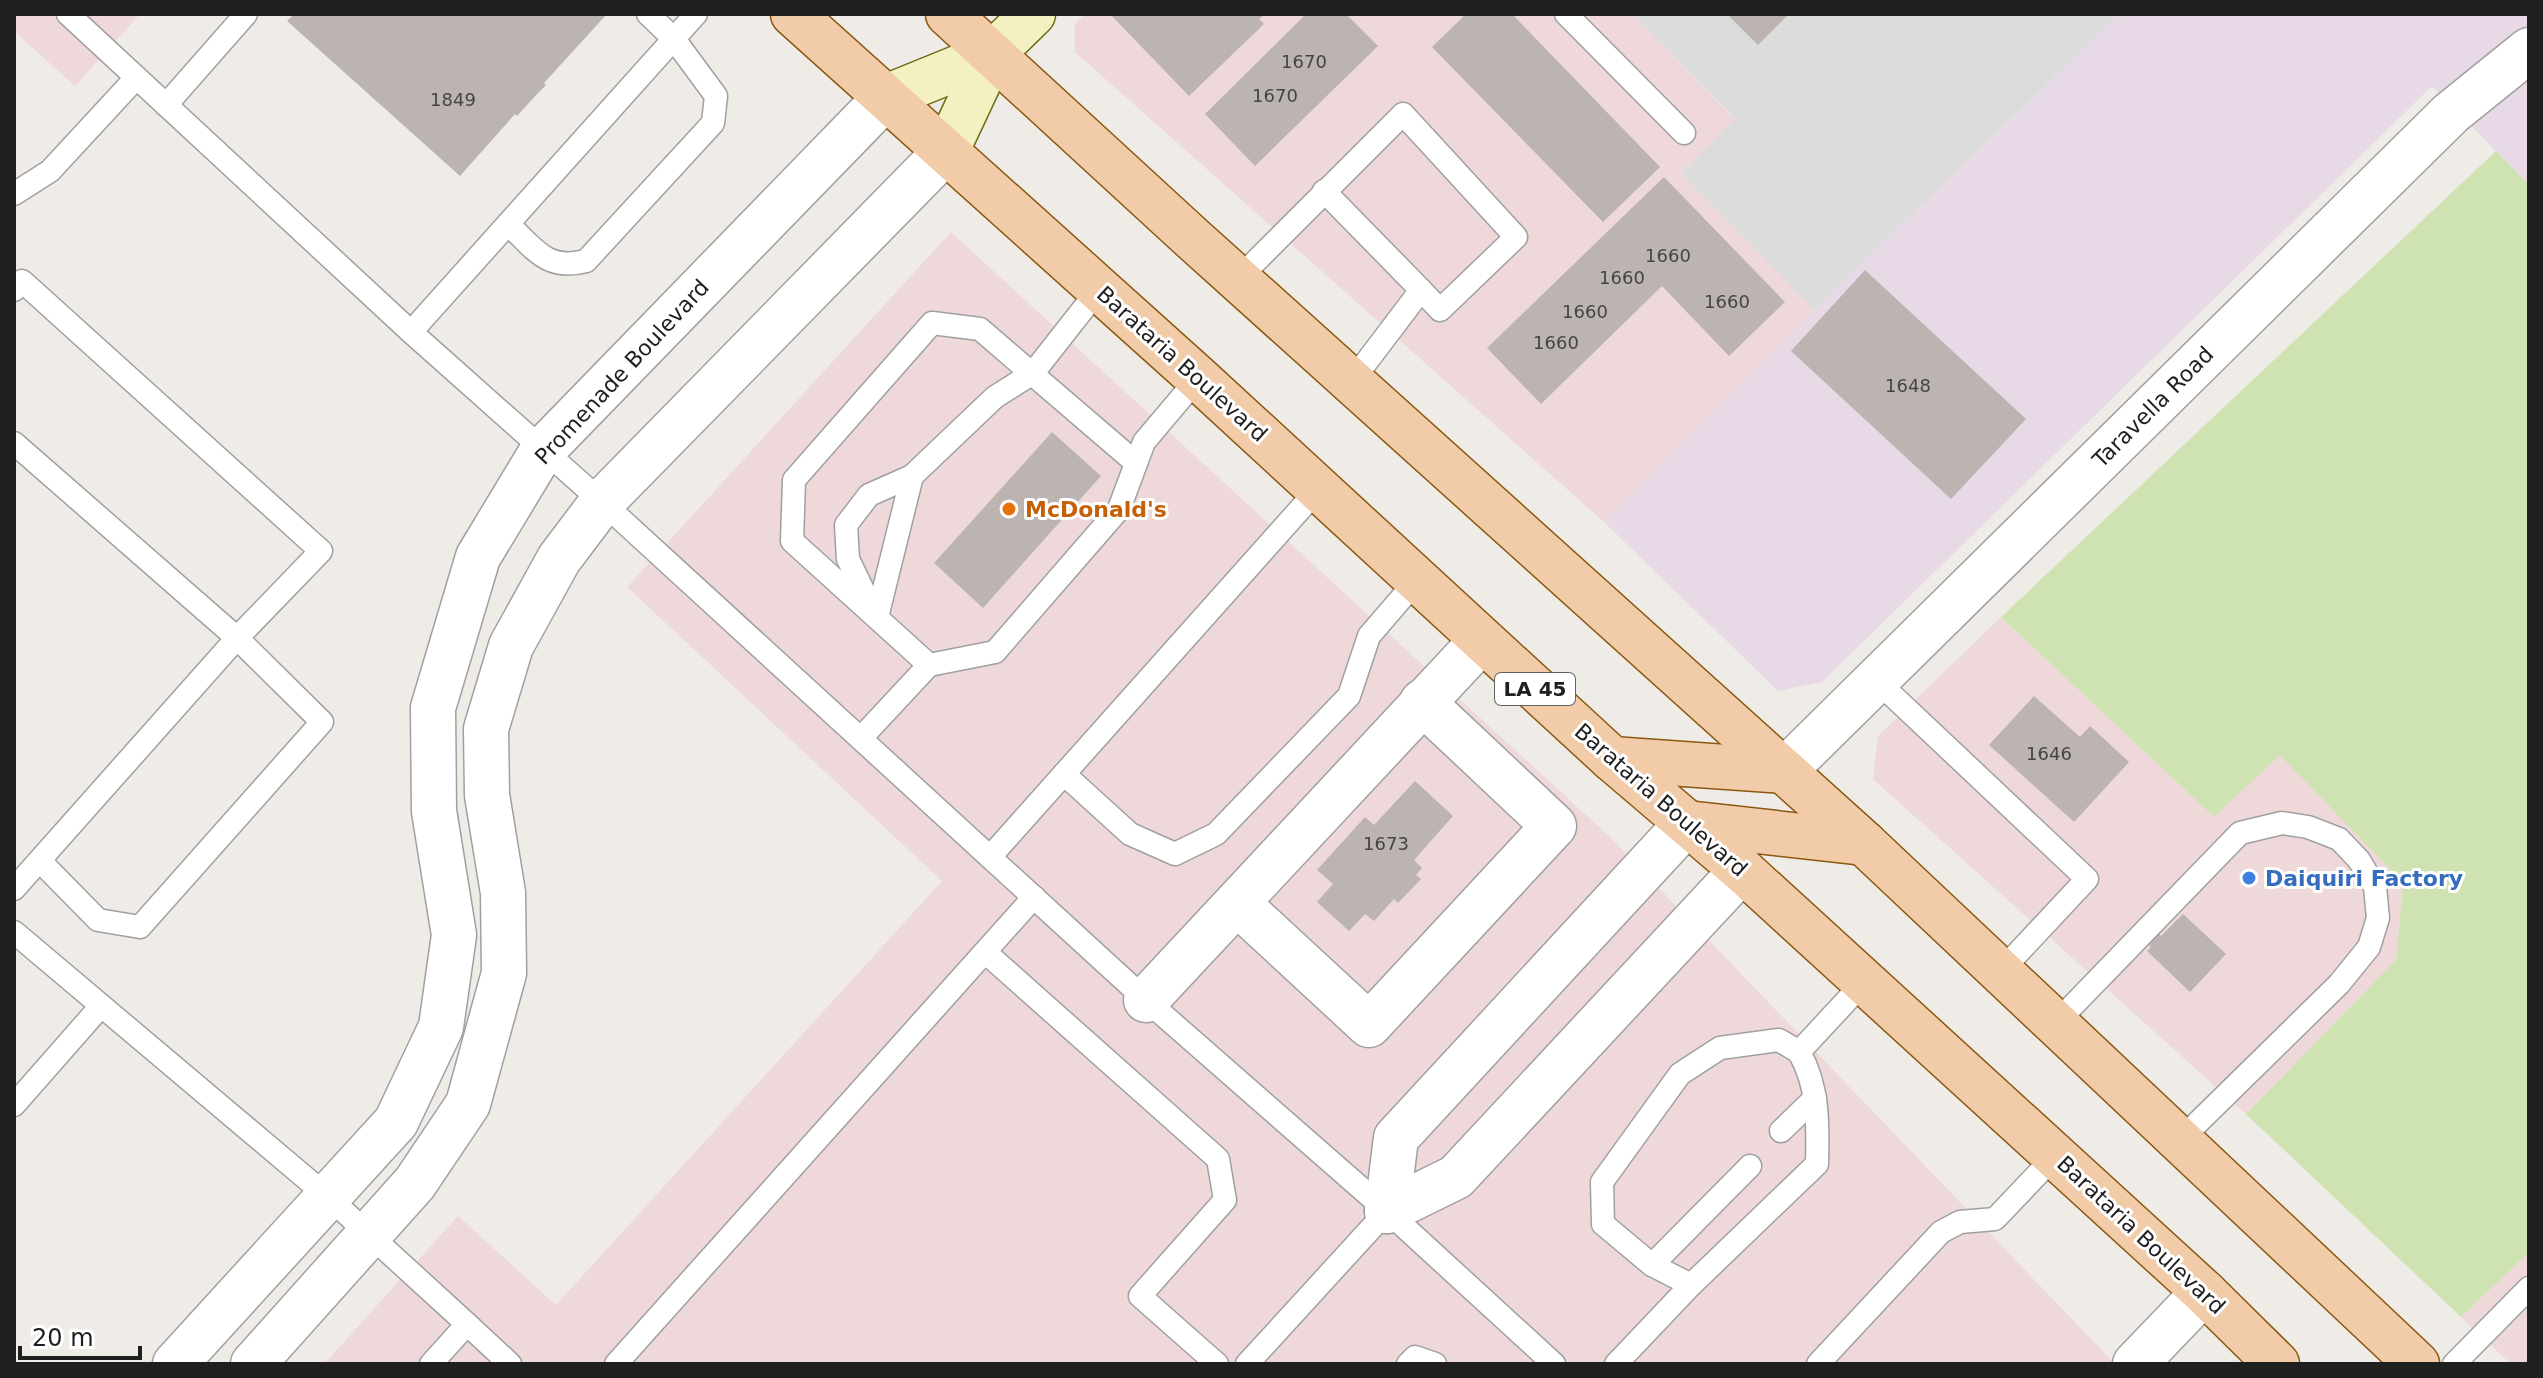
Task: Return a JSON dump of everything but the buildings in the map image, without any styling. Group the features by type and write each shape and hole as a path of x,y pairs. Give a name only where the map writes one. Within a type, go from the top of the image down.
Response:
{"main road":[{"name":"Barataria Boulevard","path":"793,14 1319,488 1612,759 1742,870 2204,1292 2277,1364"},
{"path":"948,14 1864,843 2417,1364"},
{"path":"1612,759 1784,771"},
{"path":"1687,823 1864,843"}],"street":[{"path":"253,1364 415,1183 468,1104 504,973 503,893 487,795 486,729 511,646 559,559 602,502 947,150 992,54 1033,14"},
{"name":"Taravella Road","path":"1784,771 2451,113 2529,50"},
{"path":"886,97 992,54"},
{"name":"Promenade Boulevard","path":"175,1364 396,1122 441,1027 454,935 434,811 433,708 478,557 542,451 886,97"},
{"path":"1146,1000 1482,640"},
{"path":"1237,903 1369,1025 1543,838 1554,826 1422,702"},
{"path":"1387,1211 1396,1138 1687,823"},
{"path":"1387,1211 1456,1177 1742,870"},
{"path":"2135,1364 2204,1292"}],"lane":[{"path":"68,14 411,332 602,502 1146,1000 1387,1211 1554,1364"},
{"path":"166,105 246,14"},
{"path":"508,224 547,260 568,266 586,261 713,123 716,96 674,39 648,14"},
{"path":"411,332 696,14"},
{"path":"1566,14 1684,133"},
{"path":"14,194 50,171 136,78"},
{"path":"1238,279 1324,191 1403,114 1516,237 1440,310 1324,191"},
{"path":"14,290 22,281 321,551 237,638 14,889"},
{"path":"877,617 848,559 846,525 869,495 912,476 995,397 1033,373 1099,289"},
{"path":"1352,381 1421,290"},
{"path":"929,665 792,541 794,480 932,323 980,329 1136,463"},
{"path":"861,738 929,665 995,652 1119,509 1144,442 1198,378"},
{"path":"14,443 237,638 322,722 140,927 98,920 40,861"},
{"path":"877,617 912,476"},
{"path":"990,857 1319,488"},
{"path":"1064,774 1130,834 1175,854 1216,834 1349,696 1369,636 1418,579"},
{"path":"1876,680 2087,879 2000,972"},
{"path":"2055,1024 2240,833 2282,823 2308,827 2339,839 2359,860 2375,887 2378,918 2369,947 2339,984 2179,1141"},
{"path":"616,1364 1034,897"},
{"path":"14,932 327,1196 510,1364"},
{"path":"985,952 1218,1159 1225,1200 1140,1296 1217,1364"},
{"path":"1799,1052 1864,982"},
{"path":"14,1105 101,1006"},
{"path":"1616,1364 1691,1285 1817,1164 1819,1113 1809,1069 1799,1052 1779,1040 1720,1048 1680,1074 1602,1182 1603,1224 1652,1265 1691,1285"},
{"path":"1781,1131 1815,1098"},
{"path":"1818,1364 1941,1232 1960,1222 1995,1219 2055,1156"},
{"path":"1652,1265 1750,1166"},
{"path":"1247,1364 1387,1211"},
{"path":"2454,1364 2529,1288"},
{"path":"431,1364 467,1324"},
{"path":"1408,1364 1415,1357 1435,1364"}],"shaded area":[{"path":"14,14 140,14 75,86 14,31"},
{"path":"1085,14 1631,14 1735,119 1681,174 1814,310 1604,522 1075,52 1075,24"},
{"path":"1631,14 2119,14 1814,310 1681,174 1735,118"},
{"path":"2119,14 2529,14 2529,185 2432,86 1822,682 1778,691 1604,522 1814,310"},
{"path":"951,232 1610,837 2115,1364 324,1364 458,1216 556,1305 942,881 627,587"},
{"path":"2001,617 2214,817 2280,754 2403,883 2396,960 2246,1114 1873,779 1878,736"},
{"path":"2529,1252 2529,1364 2511,1364 2461,1317"}],"green space":[{"path":"2496,151 2529,185 2529,1252 2461,1317 2246,1114 2396,960 2403,883 2280,755 2214,817 2001,617"}],"place":[{"name":"McDonald's","path":"1009,509"},
{"name":"Daiquiri Factory","path":"2249,878"}]}
